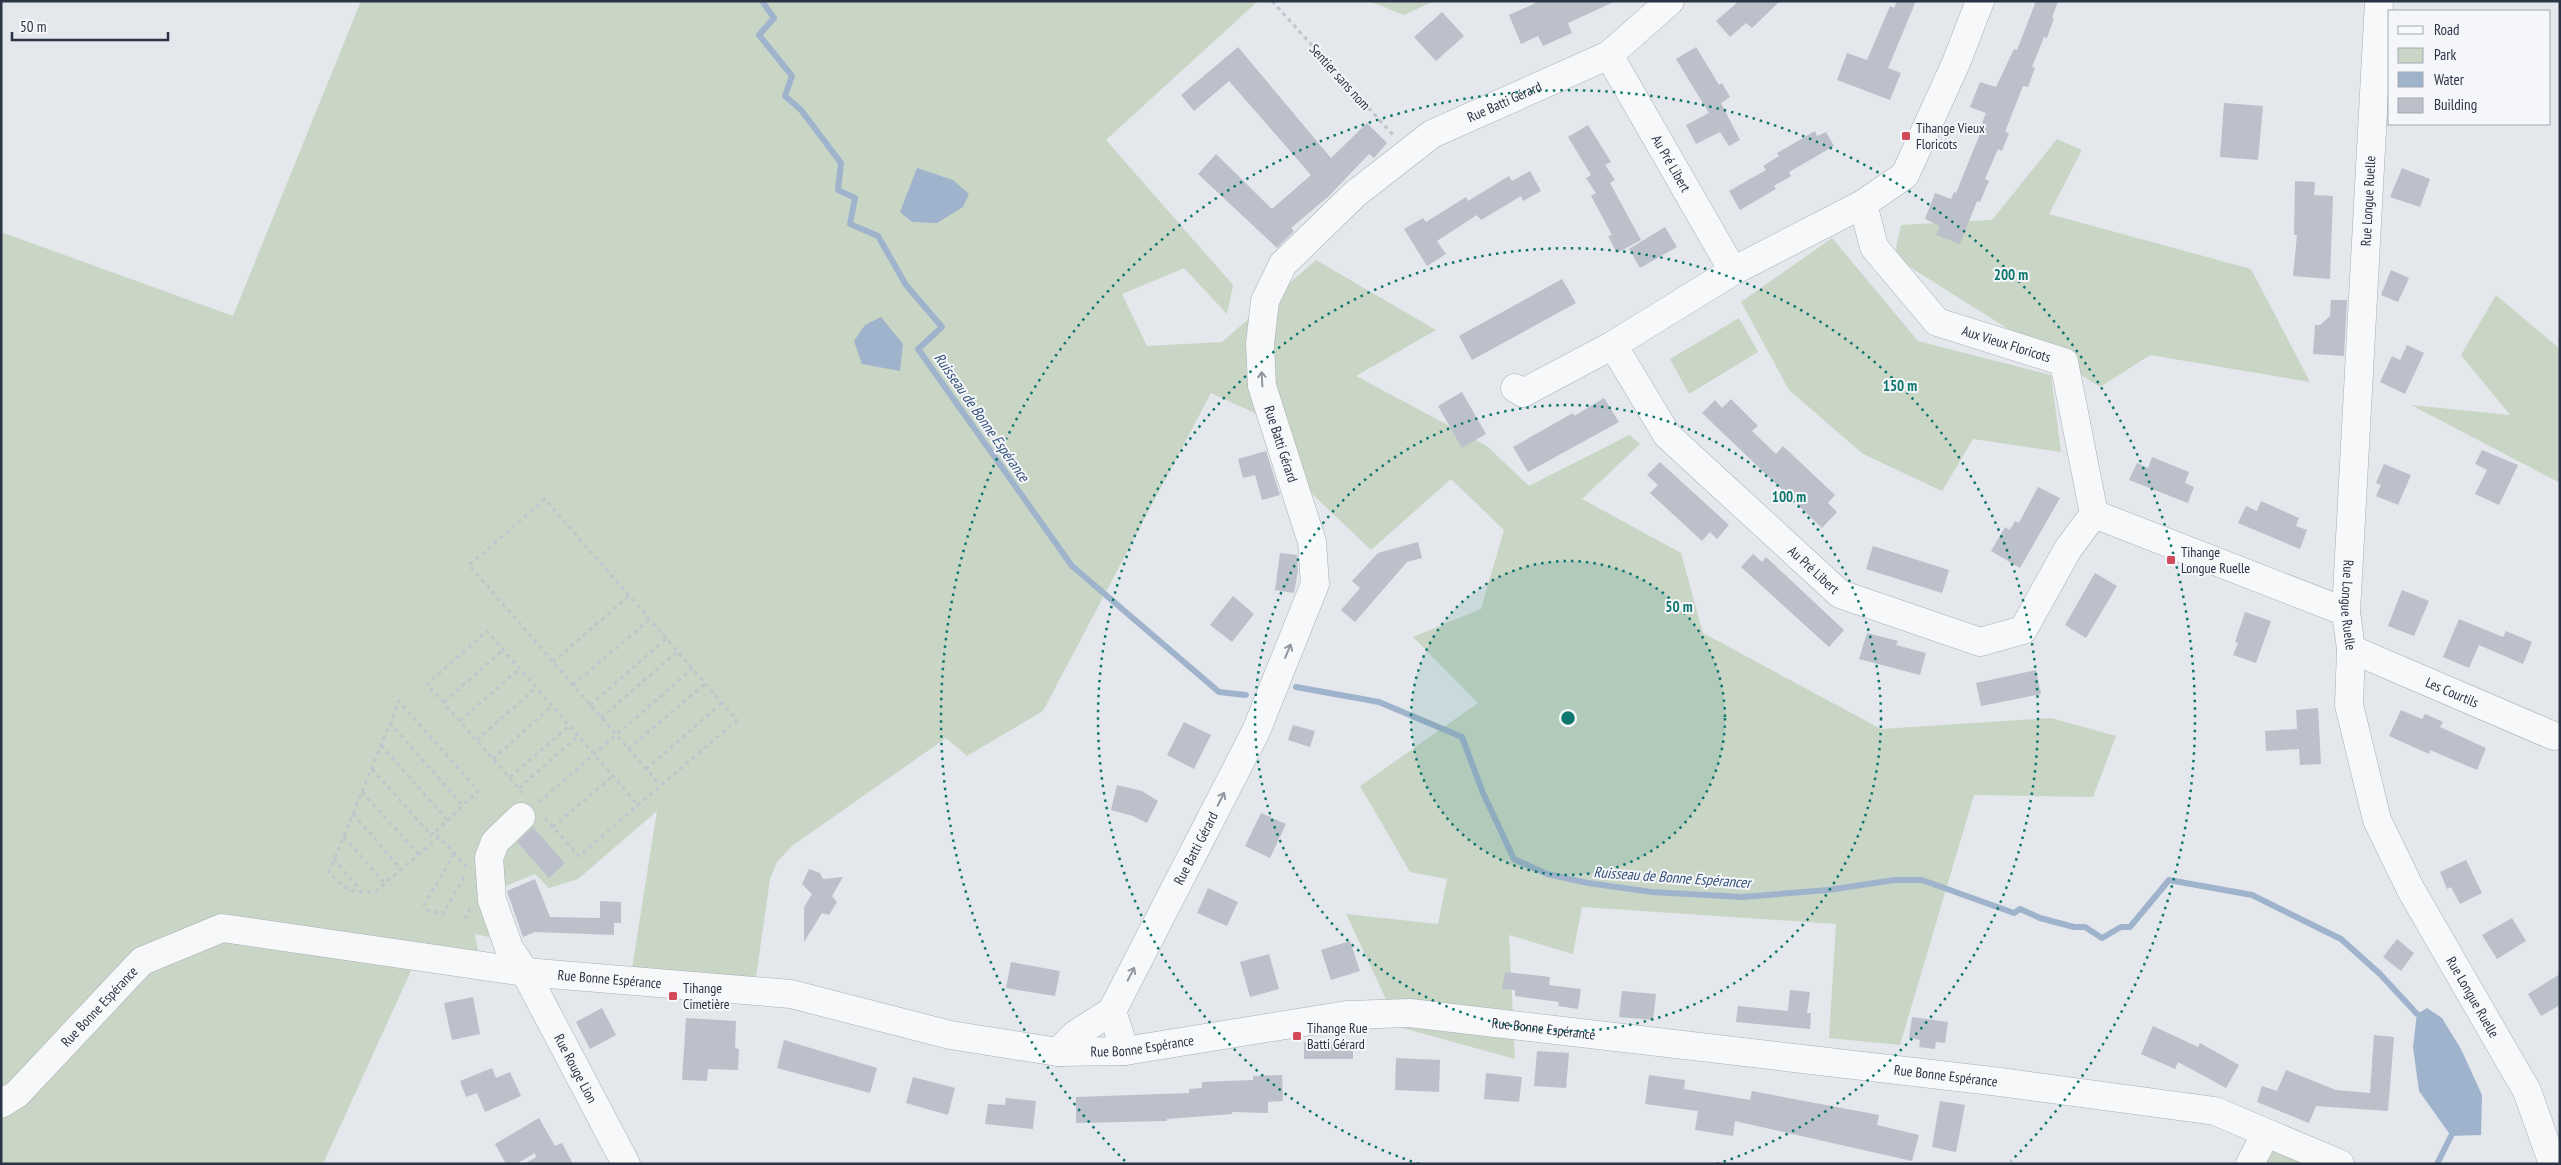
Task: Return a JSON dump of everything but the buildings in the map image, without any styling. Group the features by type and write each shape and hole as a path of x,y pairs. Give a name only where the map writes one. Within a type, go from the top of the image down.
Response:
{"street":[{"name":"Rue Batti Gérard","path":"1112,1011 1256,731 1315,584 1312,542 1262,386 1260,344 1266,301 1282,264 1355,194 1432,134 1609,55 1670,1"},
{"path":"1515,388 1523,393 1613,345 1733,271 1863,204 1904,176 1956,63 1980,1"},
{"name":"Rue Longue Ruelle","path":"2379,1 2346,612 2351,649 2349,705 2377,820 2411,890 2527,1091 2555,1161"},
{"name":"Au Pré Libert","path":"1609,55 1733,271"},
{"name":"Aux Vieux Floricots","path":"1863,204 1874,247 1937,322 2064,362 2094,514"},
{"name":"Au Pré Libert","path":"1613,345 1668,435 1840,594 1980,642 2023,630 2068,549 2094,514"},
{"path":"2094,514 2346,612"},
{"name":"Les Courtils","path":"2351,649 2554,736"},
{"name":"Rue Rouge Lion","path":"528,812 495,842 489,858 492,900 509,948 525,972 626,1164"},
{"name":"Rue Bonne Espérance","path":"1,1104 17,1094 142,961 222,928 525,972 791,994 950,1035 1058,1052 1125,1051 1347,1015 1410,1013 1990,1081 2215,1111 2340,1164"},
{"path":"1058,1052 1076,1034 1112,1011 1125,1051"},
{"path":"2250,1164 2266,1133"}],"path":[{"name":"Sentier sans nom","path":"1272,1 1408,152"},
{"path":"638,805 487,632 428,684 519,788 528,812 553,827 579,856 660,786 736,720 545,499 468,564 660,786"},
{"path":"553,662 629,596"},
{"path":"573,685 650,620"},
{"path":"590,705 666,639"},
{"path":"444,702 503,650"},
{"path":"601,718 677,652"},
{"path":"460,721 520,669"},
{"path":"528,812 692,669"},
{"path":"628,749 705,684"},
{"path":"477,740 536,688"},
{"path":"372,769 431,835 478,792 399,702 329,872 344,889 363,893 376,891 439,836"},
{"path":"646,769 722,703"},
{"path":"494,759 552,706"},
{"path":"390,723 463,806"},
{"path":"510,777 569,726"},
{"path":"519,788 578,736"},
{"path":"381,745 447,820"},
{"path":"553,827 612,776"},
{"path":"362,792 418,854"},
{"path":"353,814 401,870"},
{"path":"435,832 468,869 443,914 427,910 424,905 454,854"},
{"path":"344,837 385,884"},
{"path":"334,859 363,893"}],"green space":[{"path":"361,1 1258,1 1106,140 1233,285 1227,314 1184,268 1122,294 1147,346 1222,342 1316,260 1436,330 1356,376 1487,446 1529,486 1629,435 1640,444 1582,499 1681,553 1703,633 1881,729 2051,718 2116,736 2093,797 1974,795 1900,1045 1829,1038 1836,924 1582,907 1573,954 1509,935 1515,1059 1399,1027 1346,914 1438,924 1447,879 1410,872 1360,786 1478,703 1413,637 1481,609 1504,530 1451,479 1371,550 1306,488 1287,428 1211,393 1043,711 967,756 946,738 792,846 777,862 770,879 754,991 630,981 657,811 578,879 549,888 535,874 501,888 520,944 475,934 479,958 420,951 323,1164 1,1164 1,232 233,316"},
{"path":"1369,1 1434,1 1404,15"},
{"path":"2057,139 2082,150 2049,214 2251,269 2310,382 2150,355 2100,387 1894,257 1901,225 1992,220"},
{"path":"1832,238 1918,341 2051,375 2061,452 1973,439 1942,491 1863,454 1789,390 1741,302"},
{"path":"2496,295 2560,349 2560,483 2411,405 2510,415 2461,355"},
{"path":"1739,318 1758,352 1689,394 1670,359"},
{"path":"2266,1133 2340,1164 2250,1164"}],"water":[{"path":"917,168 953,180 969,194 963,207 937,223 912,222 900,212"},
{"path":"881,317 903,344 900,371 862,364 854,341 865,325"},
{"path":"2427,1008 2442,1018 2461,1049 2482,1095 2481,1135 2451,1136 2419,1091 2413,1047 2417,1014"}],"waterway":[{"name":"Ruisseau de Bonne Espérance","path":"762,1 774,18 759,35 792,76 785,96 801,110 841,163 838,190 855,198 850,224 878,236 906,285 942,327 918,349 1072,566 1219,692 1246,695"},
{"name":"Ruisseau de Bonne Espérancer","path":"1296,687 1379,702 1462,737 1483,793 1514,859 1547,874 1588,883 1652,892 1742,897 1828,890 1894,880 1922,880 2014,913 2020,909 2040,918 2074,927 2085,927 2102,938 2121,927 2130,927 2169,880 2252,895 2341,939 2380,974 2417,1014"},
{"path":"2437,1164 2451,1136"}],"place":[{"name":"Tihange Vieux Floricots","path":"1906,136"},
{"name":"Tihange Longue Ruelle","path":"2171,560"},
{"name":"Tihange Cimetière","path":"673,996"},
{"name":"Tihange Rue Batti Gérard","path":"1297,1036"}]}
